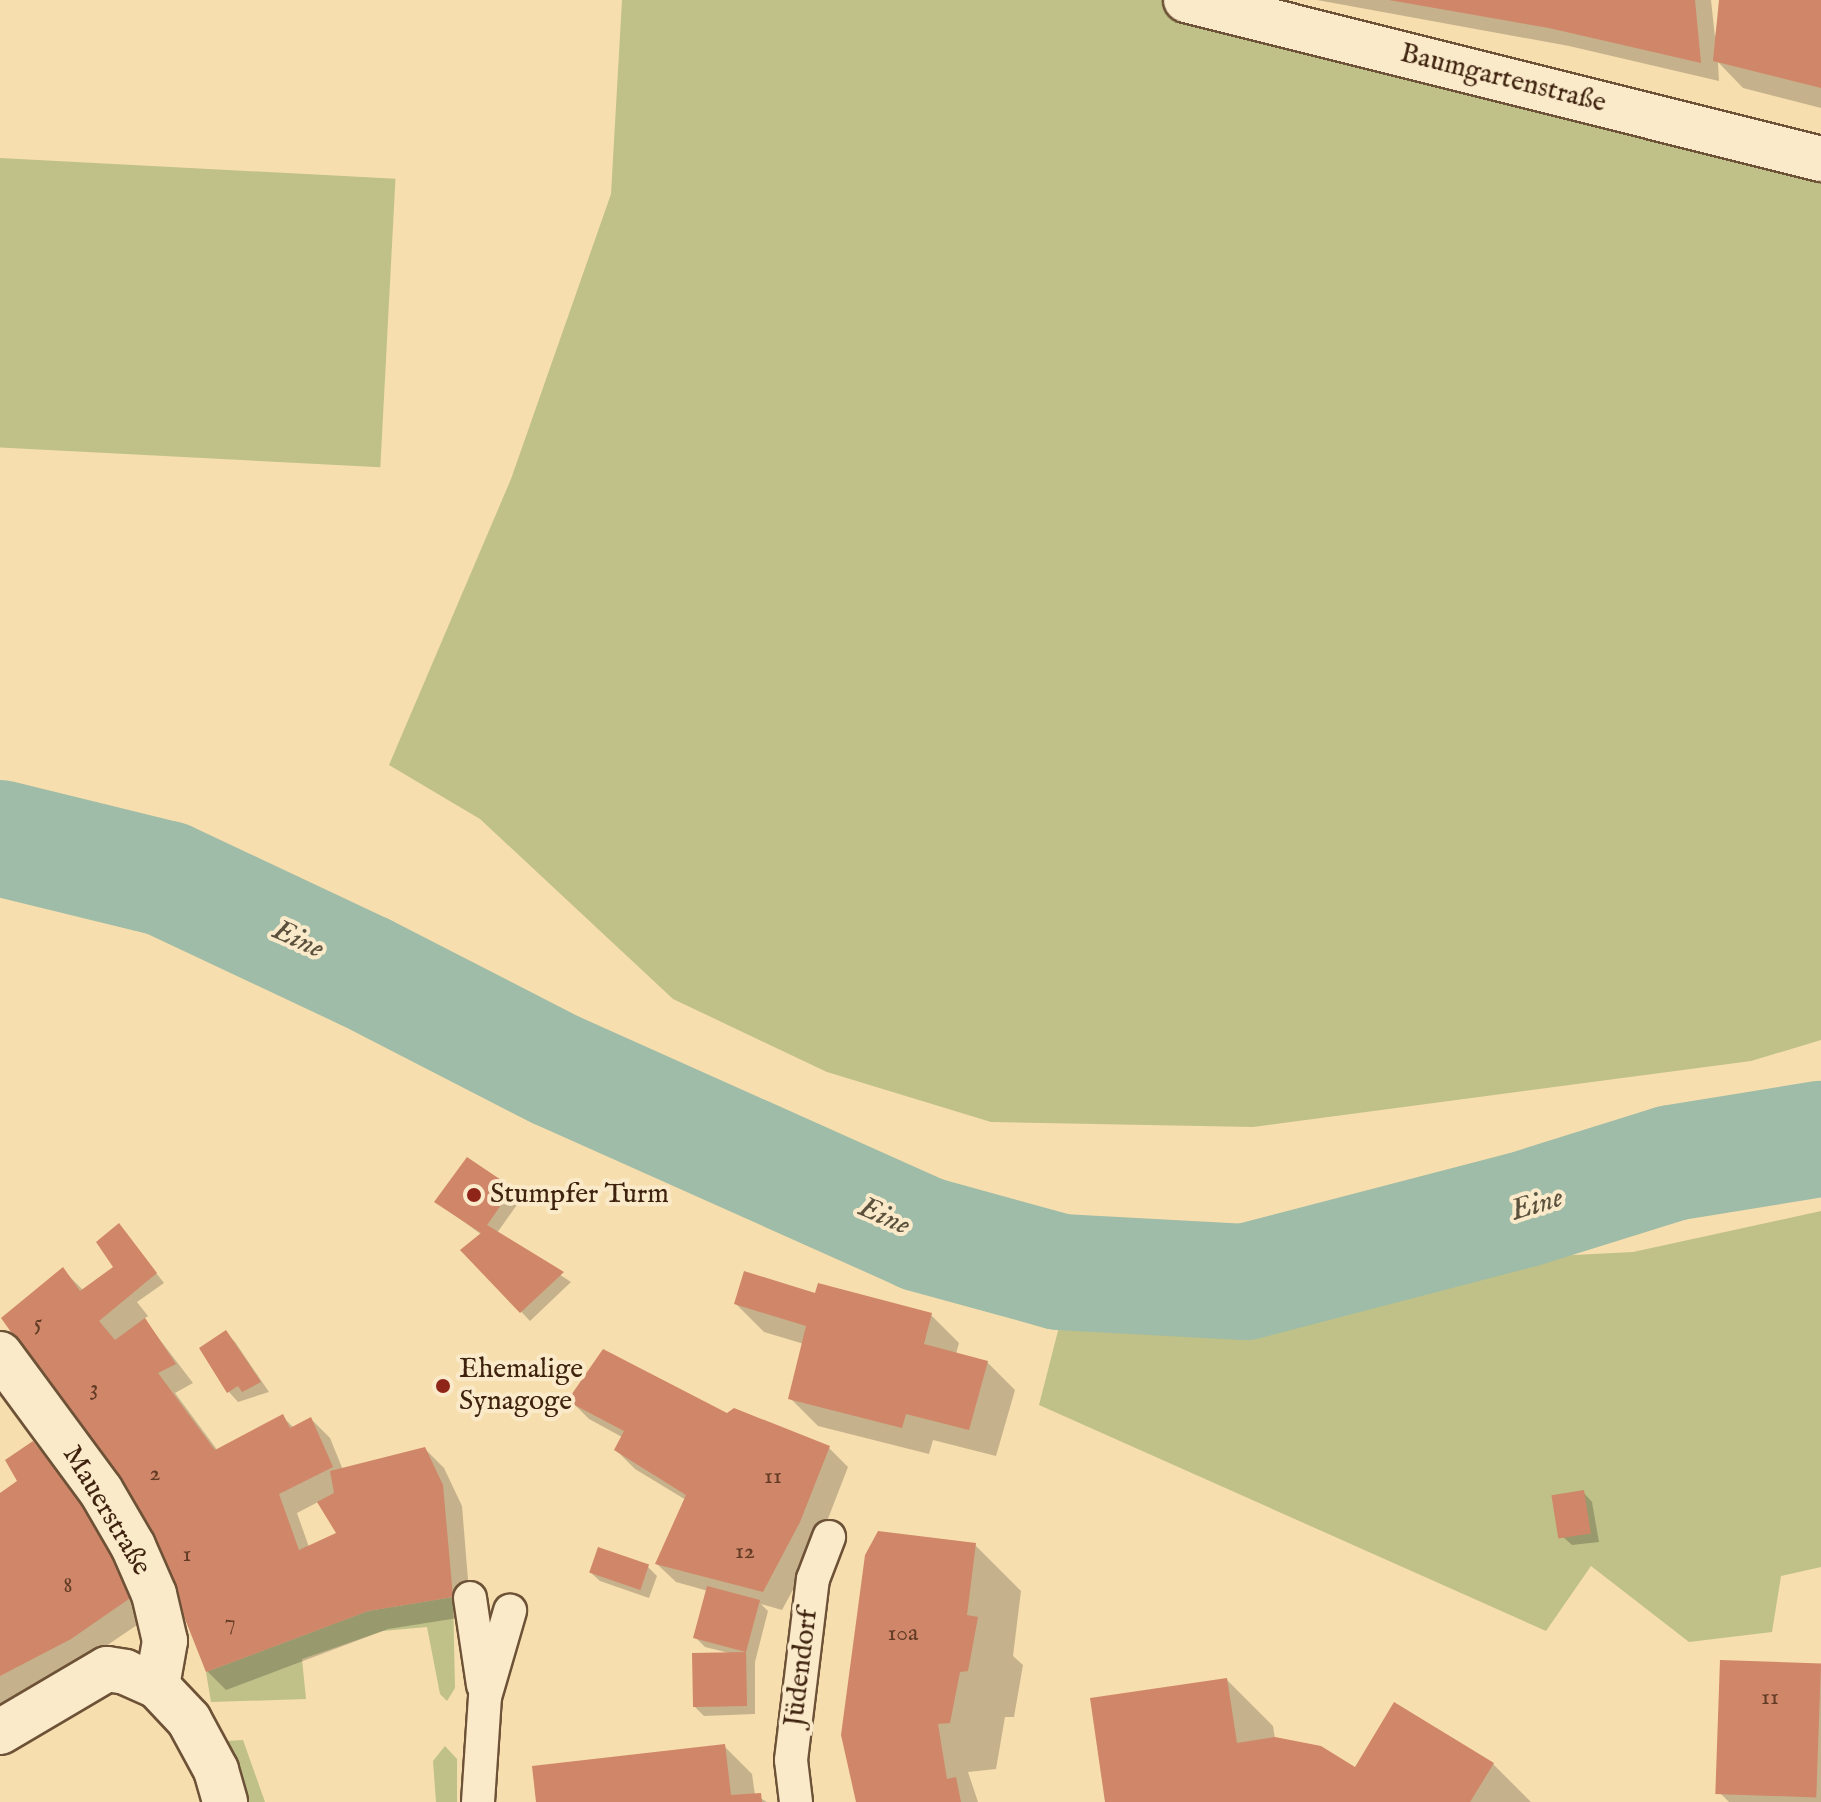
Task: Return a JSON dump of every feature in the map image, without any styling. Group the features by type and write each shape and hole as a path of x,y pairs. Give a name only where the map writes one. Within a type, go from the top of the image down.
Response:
{"street":[{"name":"Baumgartenstraße","path":"1186,0 1821,159"},
{"name":"Mauerstraße","path":"0,1354 101,1491 133,1546 154,1594 165,1641 157,1686"},
{"path":"0,1732 107,1669 157,1686 189,1720 216,1770 225,1802"}],"lane":[{"name":"Jüdendorf","path":"796,1802 791,1760 809,1609 813,1579 829,1537"},
{"path":"470,1598 485,1697"},
{"path":"478,1802 485,1697 510,1611"}],"green space":[{"path":"622,0 1186,0 1821,159 1821,1040 1751,1061 1253,1127 991,1122 827,1072 673,999 480,819 389,765 511,479 611,194"},
{"path":"0,158 395,179 380,467 0,447"},
{"path":"1821,1211 1821,1567 1781,1576 1772,1632 1689,1642 1591,1566 1546,1631 1039,1405 1071,1280 1633,1252"},
{"path":"453,1597 455,1688 447,1701 440,1694 427,1627 383,1631 302,1659 306,1699 211,1702 206,1672 368,1611"},
{"path":"243,1740 265,1802 247,1802 226,1741"},
{"path":"445,1746 457,1759 457,1802 436,1802 433,1761"}],"building":[{"path":"1389,0 1695,0 1701,63 1549,28"},
{"path":"1719,0 1821,0 1821,88 1713,61"},
{"path":"467,1157 513,1188 487,1225 564,1272 520,1313 460,1250 481,1233 434,1202"},
{"path":"119,1223 157,1273 99,1321 115,1340 145,1318 176,1364 158,1373 215,1450 283,1414 290,1428 311,1417 333,1467 279,1494 299,1550 336,1533 317,1502 334,1493 330,1471 425,1447 443,1485 453,1597 368,1611 206,1672 147,1523 1,1318 63,1267 80,1291 113,1267 96,1242"},
{"path":"744,1271 815,1293 818,1283 932,1313 924,1344 988,1361 969,1430 906,1414 902,1428 788,1399 806,1326 734,1304"},
{"path":"226,1330 261,1382 242,1392 238,1386 227,1393 199,1348"},
{"path":"603,1349 727,1413 734,1408 830,1446 800,1522 763,1592 655,1564 686,1495 614,1450 624,1431 567,1401"},
{"path":"33,1441 89,1512 139,1592 71,1639 0,1676 0,1493 17,1481 5,1460"},
{"path":"1584,1490 1591,1533 1558,1539 1551,1495"},
{"path":"878,1531 976,1543 967,1615 978,1617 968,1671 960,1672 950,1723 938,1724 947,1779 956,1777 961,1802 856,1802 841,1735 865,1555"},
{"path":"598,1547 649,1565 640,1590 589,1573"},
{"path":"707,1586 760,1600 746,1652 693,1638"},
{"path":"746,1652 747,1706 693,1707 692,1653"},
{"path":"1720,1660 1821,1664 1816,1797 1715,1794"},
{"path":"1227,1678 1237,1743 1275,1737 1321,1746 1355,1767 1394,1702 1494,1763 1470,1802 1105,1802 1090,1698"},
{"path":"725,1744 731,1795 761,1793 762,1802 536,1802 532,1766"}],"waterway":[{"name":"Eine","path":"0,838 167,879 365,972 556,1070 922,1234 1060,1272 1245,1282 1522,1210 1672,1163 1821,1139"}],"place":[{"name":"Stumpfer Turm","path":"474,1195"},
{"name":"Ehemalige Synagoge","path":"443,1386"}]}
